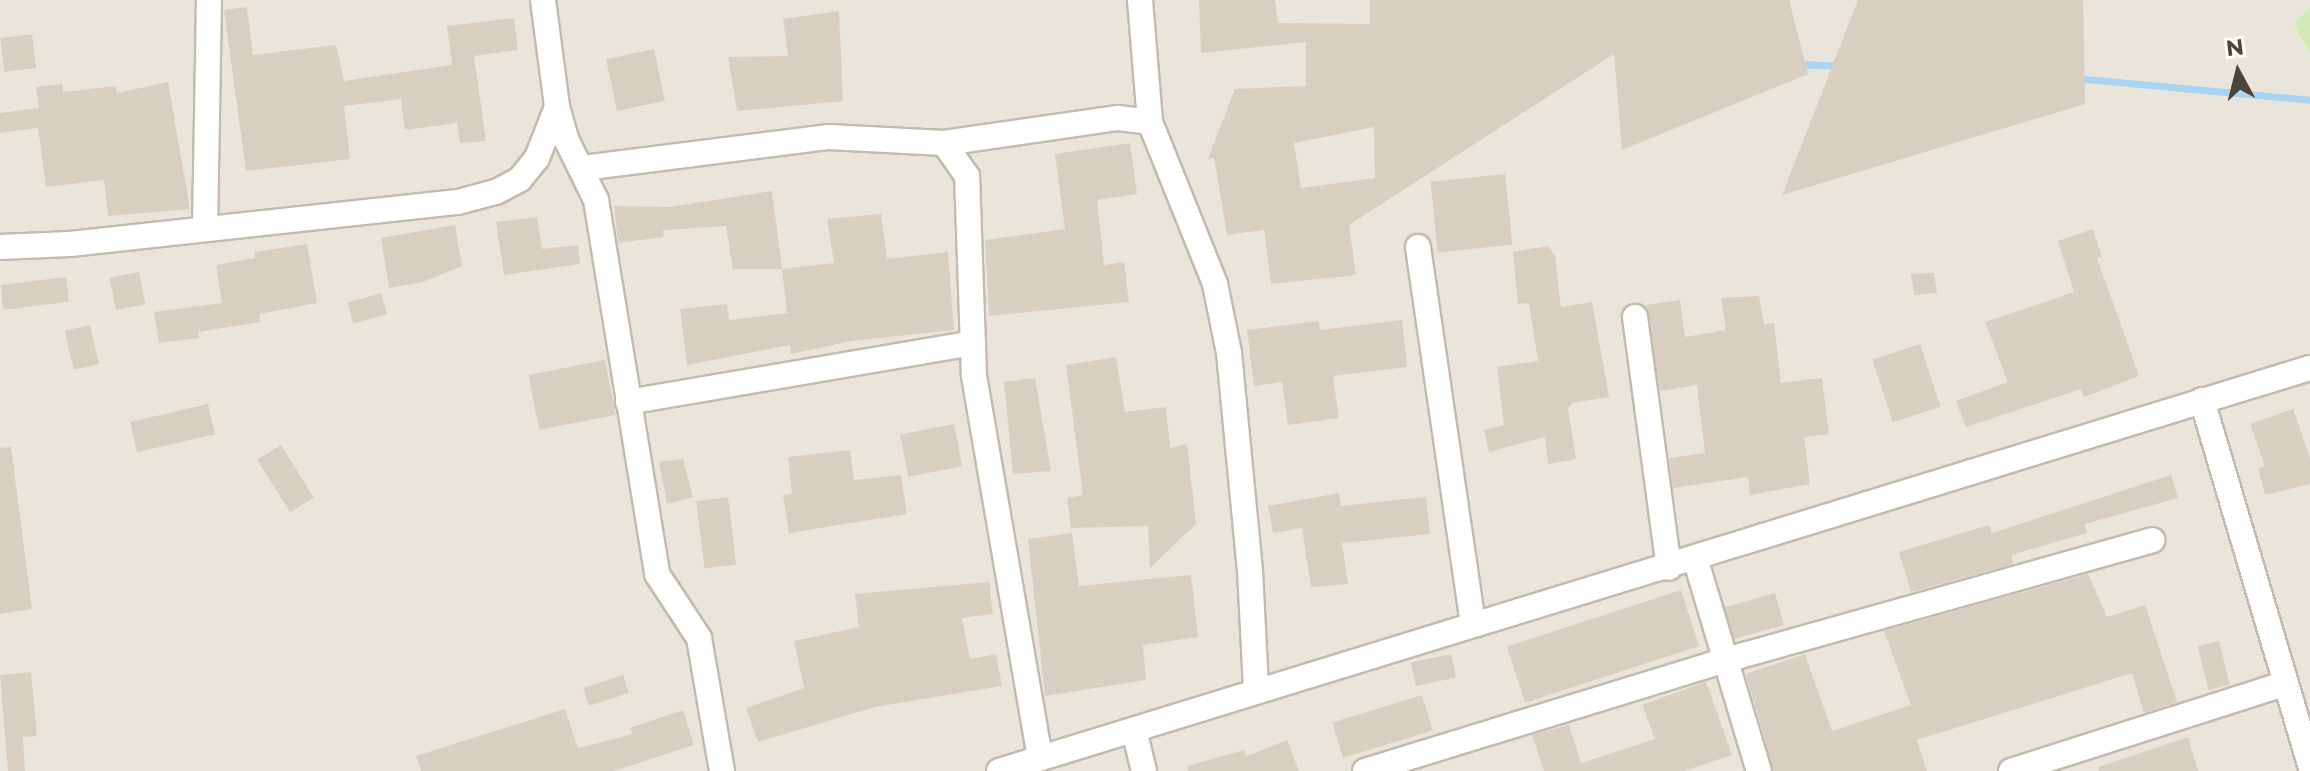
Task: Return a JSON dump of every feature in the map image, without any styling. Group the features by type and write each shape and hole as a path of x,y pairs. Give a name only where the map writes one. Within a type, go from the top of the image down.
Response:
{"street":[{"path":"205,229 209,0"},
{"path":"543,0 557,107 567,141 583,168 596,200 657,574 699,638 722,771"},
{"path":"1140,0 1150,122 1215,284 1229,353 1250,570 1256,690"},
{"path":"0,247 458,202 496,192 520,179 537,158 557,107"},
{"path":"583,168 829,137 944,143 1118,118 1150,122"},
{"path":"944,143 967,176 973,343 995,516 1040,758"},
{"path":"1418,247 1473,623"},
{"path":"1635,317 1669,568"},
{"path":"628,402 973,343"},
{"path":"999,771 1473,623 1669,568 2310,368"},
{"path":"2202,400 2310,764"},
{"path":"1365,771 1726,660 2152,540"},
{"path":"1695,558 1759,771"},
{"path":"2011,771 2284,684"},
{"path":"1134,730 1144,771"}],"shaded area":[{"path":"0,0 2310,0 2310,7 2294,24 2310,53 2310,771 0,771"}],"green space":[{"path":"2310,7 2310,53 2294,24"}],"building":[{"path":"1199,0 1275,0 1278,23 1370,24 1370,0 1789,0 1808,74 1622,150 1614,54 1349,225 1356,275 1271,284 1264,230 1227,235 1214,158 1208,159 1235,89 1306,86 1306,42 1201,53","holes":["1374,127 1375,178 1301,188 1294,143"]},
{"path":"1858,0 2083,0 2085,104 1782,195"},
{"path":"247,7 253,55 336,45 344,81 452,65 447,26 514,18 518,50 474,56 486,141 460,143 457,123 405,130 401,99 344,106 350,159 246,171 224,10"},
{"path":"839,11 843,101 737,111 728,57 788,56 783,19"},
{"path":"32,34 36,68 4,72 0,38"},
{"path":"654,49 665,101 617,111 606,59"},
{"path":"168,82 190,209 108,216 104,180 46,187 38,128 0,133 0,113 39,108 36,87 62,84 63,92 116,86 117,93"},
{"path":"1130,143 1137,194 1097,200 1104,265 1124,262 1129,302 989,316 985,240 1065,229 1055,154"},
{"path":"1505,174 1512,245 1438,252 1430,182"},
{"path":"772,191 782,269 733,269 726,226 663,230 664,237 618,243 614,206 670,207"},
{"path":"881,214 887,259 948,252 954,330 851,341 791,354 790,345 687,365 680,309 727,304 729,320 787,313 782,269 834,263 827,219"},
{"path":"537,217 542,249 578,245 580,264 504,275 496,222"},
{"path":"455,225 462,266 423,282 389,288 381,238"},
{"path":"2093,229 2102,257 2097,258 2139,376 2084,397 2081,389 1966,427 1956,401 2008,382 1985,322 2074,292 2058,241"},
{"path":"307,244 317,303 259,314 260,322 198,332 199,338 159,343 154,312 222,303 216,265 255,258 254,252"},
{"path":"1548,246 1555,256 1561,307 1592,302 1609,397 1572,403 1568,408 1576,459 1548,464 1545,437 1489,452 1484,430 1504,425 1497,367 1538,361 1529,303 1518,304 1513,252"},
{"path":"139,272 145,304 116,310 110,278"},
{"path":"1934,273 1937,293 1914,295 1911,274"},
{"path":"66,277 69,302 4,310 0,285"},
{"path":"381,293 387,314 353,324 347,303"},
{"path":"1759,296 1764,324 1774,323 1781,383 1822,378 1829,434 1804,437 1810,484 1750,495 1748,477 1673,488 1669,458 1705,453 1697,385 1660,391 1646,305 1680,300 1685,337 1726,330 1721,298"},
{"path":"1402,320 1407,367 1333,376 1339,418 1288,425 1282,382 1254,386 1247,330 1319,321 1320,330"},
{"path":"90,325 99,364 74,370 65,331"},
{"path":"1920,344 1940,407 1893,422 1872,359"},
{"path":"1116,357 1125,412 1166,407 1170,448 1187,444 1196,524 1150,568 1148,526 1071,528 1067,498 1083,495 1066,365"},
{"path":"605,360 616,415 539,430 528,375"},
{"path":"1035,378 1051,471 1013,474 1004,382"},
{"path":"208,404 215,434 137,452 130,422"},
{"path":"2293,409 2310,458 2310,484 2265,495 2258,468 2265,466 2250,424"},
{"path":"954,424 962,466 908,477 900,434"},
{"path":"281,445 314,498 290,512 257,460"},
{"path":"11,447 32,609 0,614 0,448"},
{"path":"850,450 854,480 901,475 907,514 789,533 783,495 792,494 788,457"},
{"path":"683,459 693,497 667,504 659,462"},
{"path":"2171,475 2178,498 2085,524 2087,533 2011,555 2013,564 1911,592 1899,552 1989,525 1992,533"},
{"path":"1339,493 1341,506 1426,497 1430,534 1342,543 1348,584 1311,587 1302,528 1273,533 1268,506"},
{"path":"728,497 736,564 705,568 696,501"},
{"path":"1072,533 1079,586 1191,575 1198,637 1143,645 1146,680 1045,696 1028,539"},
{"path":"2088,574 2107,617 2145,605 2177,702 2144,713 2132,673 1917,740 1927,771 1774,771 1746,674 1805,654 1832,731 1911,705 1884,631"},
{"path":"989,582 993,614 962,618 970,659 996,654 1002,686 875,707 758,742 746,708 804,688 794,641 859,627 855,594"},
{"path":"1681,590 1699,646 1525,703 1507,647"},
{"path":"1775,593 1784,625 1734,639 1725,607"},
{"path":"2219,641 2230,685 2209,690 2198,646"},
{"path":"1451,654 1456,677 1416,686 1411,663"},
{"path":"31,672 37,736 23,737 25,771 8,771 0,675"},
{"path":"623,675 629,693 589,706 583,688"},
{"path":"1706,682 1732,755 1684,771 1544,771 1532,735 1569,725 1581,763 1655,739 1642,705"},
{"path":"1422,695 1433,730 1343,758 1332,722"},
{"path":"565,709 578,748 633,734 630,728 683,710 694,745 614,771 421,771 416,756"},
{"path":"2188,737 2198,771 2099,771 2098,767"},
{"path":"1287,740 1299,771 1188,771 1187,766 1244,750 1247,756"}],"waterway":[{"path":"1800,64 1839,66"},
{"path":"2075,78 2310,100"}]}
